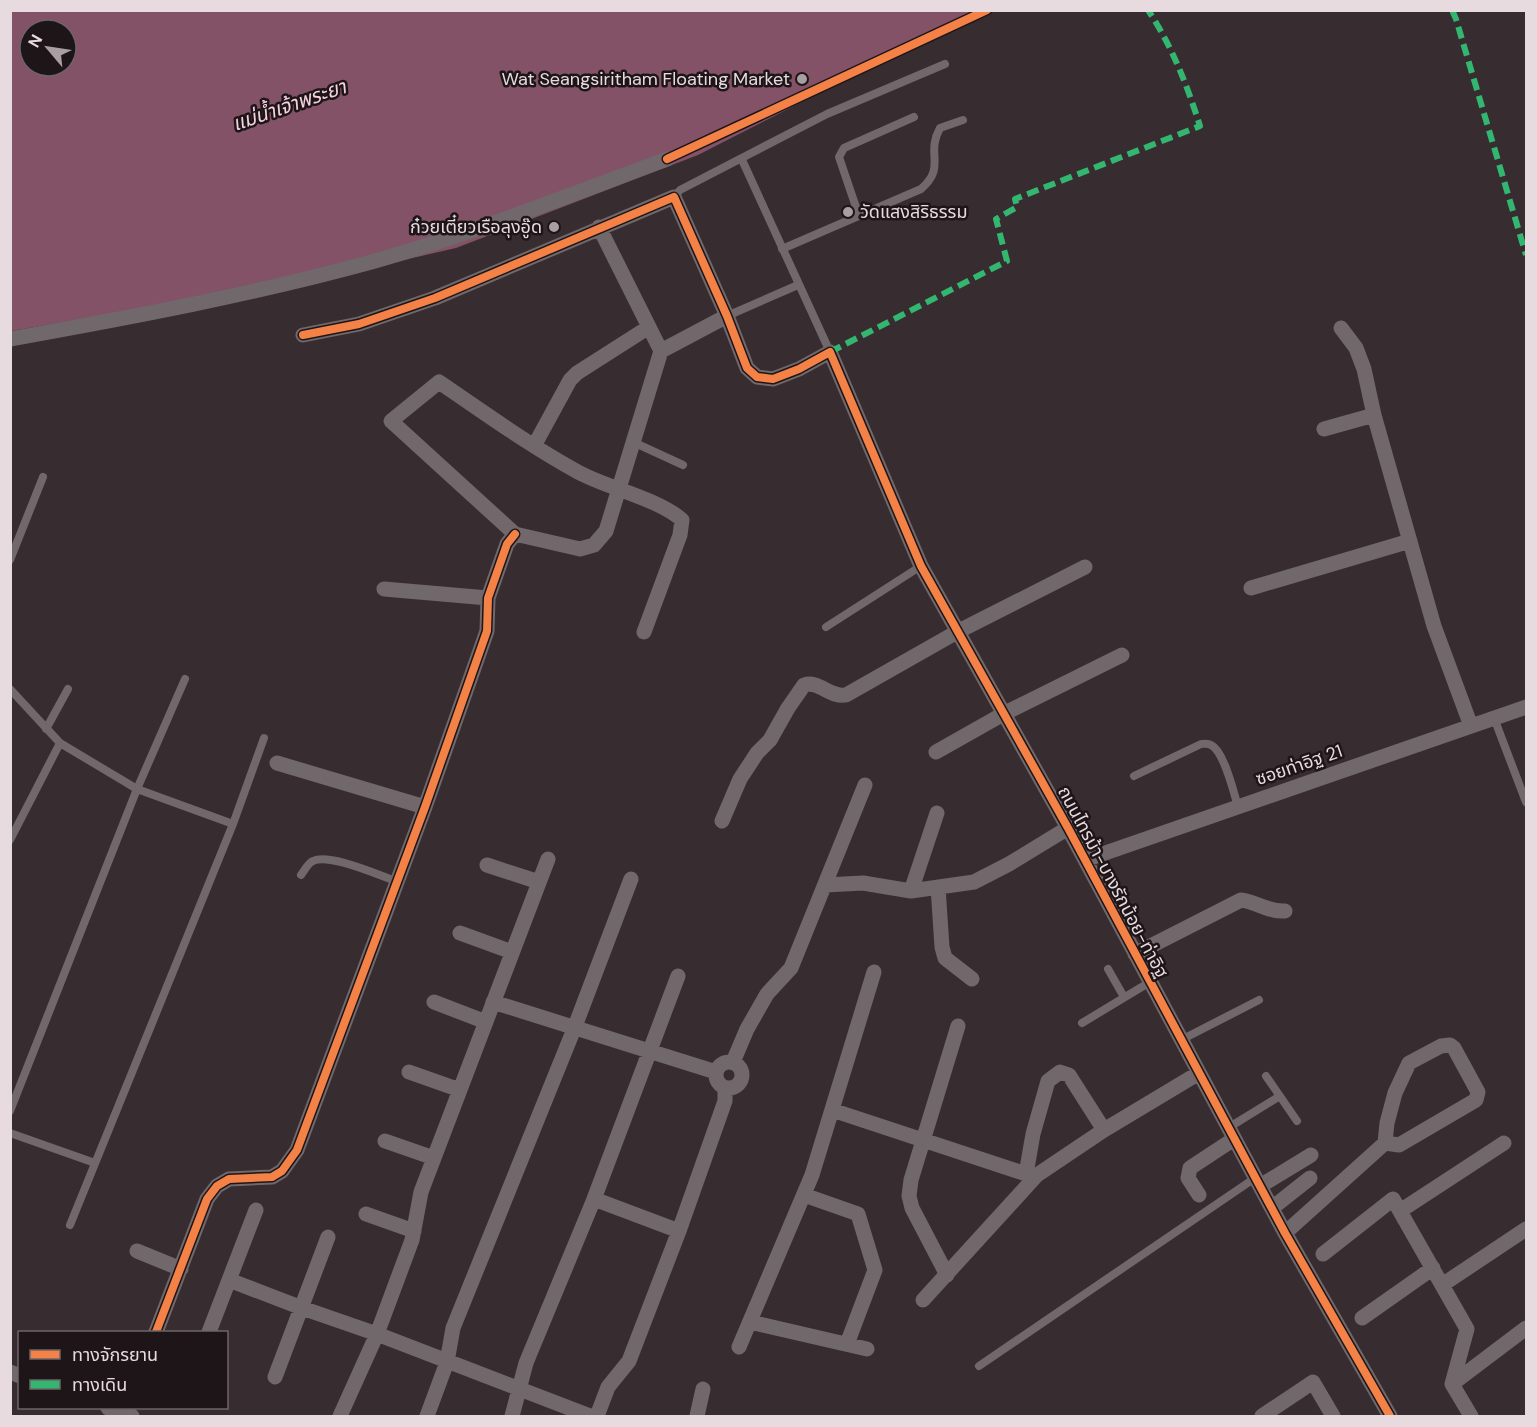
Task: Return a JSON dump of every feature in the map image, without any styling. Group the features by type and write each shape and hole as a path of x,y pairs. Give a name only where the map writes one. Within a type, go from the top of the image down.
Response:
{"street":[{"path":"10,339 195,304 282,285 376,260 440,241 667,159"},
{"path":"303,335 359,324 435,298 674,197 727,316 747,368 757,377 773,379 799,369 830,352"},
{"path":"599,227 661,351 618,490 606,531 594,545 580,549 515,534 391,421 439,382 580,474 618,490 674,513 682,520 680,535 644,632"},
{"path":"661,351 727,316"},
{"path":"534,446 570,380 577,373 649,327"},
{"path":"1341,328 1356,348 1364,369 1374,415 1434,627 1472,726"},
{"name":"ถนนไทรม้า-บางรักน้อย-ท่าอิฐ","path":"830,352 921,566 1068,828 1285,1233 1390,1416"},
{"path":"1324,429 1374,415"},
{"path":"156,1331 207,1199 217,1186 229,1179 272,1177 282,1171 297,1150 487,631 488,598 507,544 515,534"},
{"path":"1251,588 1410,542"},
{"path":"722,821 740,779 757,753 770,740 804,685 812,683 836,695 846,695 957,632 1084,567"},
{"path":"384,588 488,598"},
{"path":"936,753 1005,713 1122,655"},
{"name":"ซอยท่าอิฐ 21","path":"1085,860 1527,707"},
{"path":"277,763 424,807"},
{"path":"733,1062 747,1029 767,994 791,968 865,785"},
{"path":"911,891 937,813"},
{"path":"825,885 863,883 911,891 974,882 1009,864 1068,828"},
{"path":"340,1416 376,1334 412,1240 421,1192 548,859"},
{"path":"487,866 538,882"},
{"path":"427,1416 447,1362 453,1328 574,1029 631,879"},
{"path":"938,887 942,947 945,958 972,978"},
{"path":"1135,954 1240,900 1253,901 1273,912 1285,911"},
{"path":"460,933 512,952"},
{"path":"739,1347 812,1175 874,972"},
{"path":"512,1416 526,1363 594,1198 678,976"},
{"path":"434,1002 486,1022"},
{"path":"493,1002 716,1072"},
{"path":"947,1275 912,1208 909,1196 911,1180 958,1026"},
{"path":"1285,1233 1385,1143 1387,1123 1395,1093 1409,1063 1441,1046 1450,1045 1454,1048 1478,1092 1476,1100 1399,1145 1385,1143"},
{"path":"733,1062 739,1067 742,1078 735,1088 725,1089 717,1082 716,1072 720,1065 733,1062"},
{"path":"409,1072 460,1090"},
{"path":"1032,1174 1033,1134 1048,1081 1060,1072 1069,1075 1104,1130"},
{"path":"923,1300 1032,1174 1198,1073"},
{"path":"597,1416 608,1387 629,1361 679,1231 725,1101 725,1089"},
{"path":"832,1110 924,1142 1032,1174"},
{"path":"1199,1195 1188,1178 1190,1168 1231,1134"},
{"path":"385,1141 434,1158"},
{"path":"1400,1211 1504,1143"},
{"path":"1257,1182 1311,1155"},
{"path":"1272,1208 1310,1178"},
{"path":"804,1195 858,1214 875,1270 847,1344"},
{"path":"594,1198 679,1231"},
{"path":"1323,1254 1394,1199 1467,1329 1452,1384 1471,1416"},
{"path":"209,1331 255,1210"},
{"path":"366,1214 414,1230"},
{"path":"1442,1285 1527,1229"},
{"path":"275,1377 328,1237"},
{"path":"137,1251 182,1269"},
{"path":"1362,1318 1432,1268"},
{"path":"229,1280 590,1416"},
{"path":"750,1322 867,1349"},
{"path":"1452,1384 1527,1328"},
{"path":"1262,1416 1313,1382 1333,1416"},
{"path":"697,1416 703,1389"}],"lane":[{"path":"674,197 680,190 827,114 945,64"},
{"path":"859,216 839,157 844,148 914,117"},
{"path":"782,249 921,189 930,181 935,169 933,150 935,137 940,128 963,120"},
{"path":"742,162 830,352"},
{"path":"727,316 798,285"},
{"path":"633,442 683,465"},
{"path":"10,560 43,477"},
{"path":"826,627 921,566"},
{"path":"10,1111 137,789 185,679"},
{"path":"10,689 60,743 137,789 232,824"},
{"path":"46,729 68,689"},
{"path":"1494,718 1527,802"},
{"path":"70,1225 232,824 264,738"},
{"path":"10,840 60,743"},
{"path":"1134,776 1201,744 1210,745 1217,751 1227,770 1238,807"},
{"path":"301,875 311,862 320,858 396,881"},
{"path":"1108,969 1124,998"},
{"path":"1082,1023 1150,982"},
{"path":"1181,1040 1259,1000"},
{"path":"1266,1076 1297,1121"},
{"path":"1231,1134 1280,1096"},
{"path":"10,1133 96,1163"},
{"path":"979,1366 1257,1182"}],"water":[{"name":"แม่น้ำเจ้าพระยา","path":"11,11 980,11 698,155 456,248 343,274 11,331"}],"marked path":[{"path":"830,352 1007,261 996,219 1017,207 1015,199 1200,126 1178,66 1148,10"},
{"path":"1452,10 1526,255"}],"cycle path":[{"path":"667,159 987,10"},
{"path":"303,335 359,324 435,298 674,197 727,316 747,368 757,377 773,379 799,369 830,352 921,566 1068,828 1285,1233 1390,1416"},
{"path":"156,1331 207,1199 217,1186 229,1179 272,1177 282,1171 297,1150 425,807 487,631 488,598 507,544 515,534"}],"place":[{"name":"Wat Seangsiritham Floating Market","path":"802,79"},
{"name":"วัดแสงสิริธรรม","path":"848,212"},
{"name":"ก๋วยเตี๋ยวเรือลุงอู๊ด","path":"554,227"}]}
